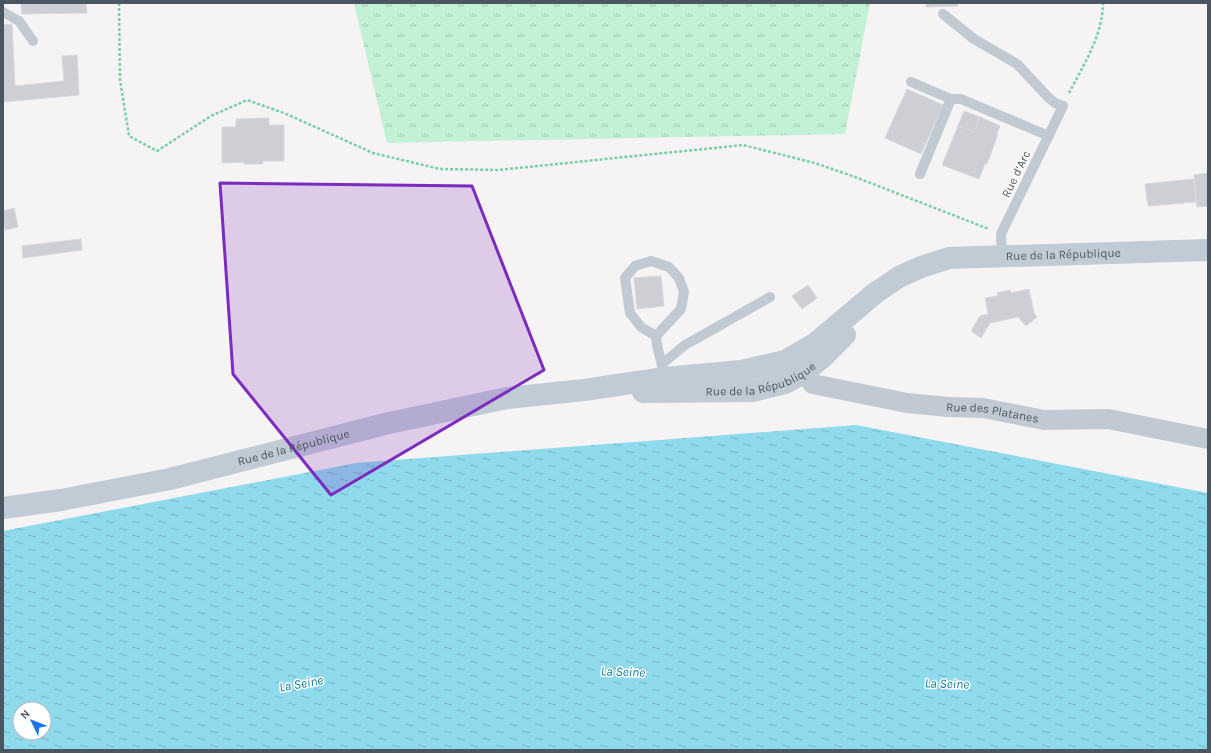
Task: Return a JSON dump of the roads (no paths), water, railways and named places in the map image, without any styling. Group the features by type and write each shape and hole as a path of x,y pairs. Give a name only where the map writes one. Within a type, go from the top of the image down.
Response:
{"main road":[{"name":"Rue de la République","path":"584,390 660,393 752,391 785,384 794,367 816,343 874,294 899,277 921,267 949,258 1208,250"},
{"name":"Rue de la République","path":"3,508 61,500 170,480 389,423 507,398 584,390 664,371 741,371 794,367"}],"street":[{"name":"Rue des Platanes","path":"794,367 813,384 907,402 949,407 983,408 1044,420 1108,419 1208,439"}],"lane":[{"path":"3,12 19,21 33,41"},
{"name":"Rue d’Arc","path":"943,14 974,39 1017,64 1051,100 1063,106 1001,234 1002,256"},
{"path":"911,82 951,99 961,99 1048,136"},
{"path":"920,174 951,99"},
{"path":"656,336 641,327 630,313 625,278 635,266 651,261 669,267 679,278 684,292 681,309 656,336 664,371"},
{"path":"664,371 685,345 770,297"}],"water":[{"name":"La Seine","path":"856,425 1208,493 1208,750 3,750 3,531 356,463"}]}
